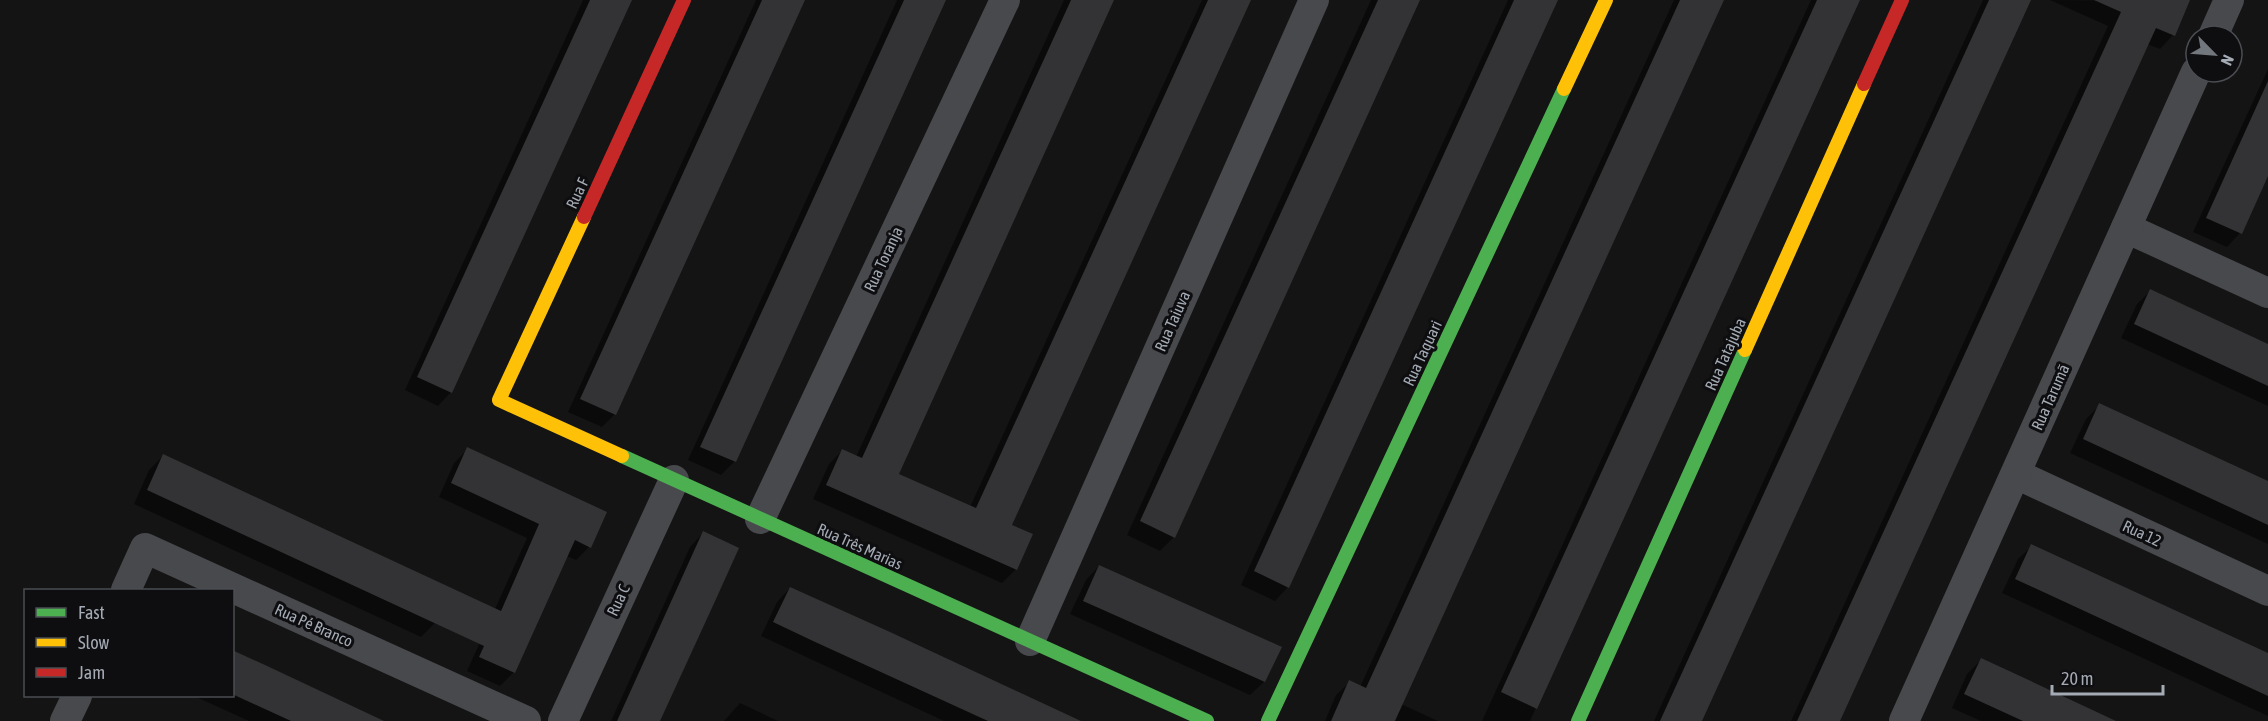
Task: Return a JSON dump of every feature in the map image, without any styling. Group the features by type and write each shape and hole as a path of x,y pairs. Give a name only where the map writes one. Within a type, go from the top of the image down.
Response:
{"street":[{"name":"Rua F","path":"499,400 684,0"},
{"name":"Rua Toranja","path":"760,519 1005,0"},
{"name":"Rua Taiuva","path":"1030,641 1314,0"},
{"name":"Rua Taquari","path":"1268,721 1606,0"},
{"name":"Rua Tatajuba","path":"1578,721 1902,0"},
{"path":"2218,24 2229,0"},
{"name":"Rua Tarumã","path":"1904,721 2191,84"},
{"path":"2126,228 2268,292"},
{"name":"Rua Três Marias","path":"499,400 1207,721"},
{"name":"Rua 12","path":"2016,474 2268,591"},
{"name":"Rua C","path":"563,721 674,480"},
{"name":"Rua Pé Branco","path":"127,589 146,548 526,721"},
{"path":"65,721 77,697"}],"building":[{"path":"590,0 632,0 452,393 417,377"},
{"path":"762,0 805,0 616,415 580,399"},
{"path":"904,0 946,0 736,462 700,447"},
{"path":"1071,0 1114,0 899,474 976,508 1208,0 1251,0 1012,525 1033,534 1017,570 826,485 842,449 862,458"},
{"path":"1378,0 1420,0 1175,538 1140,521"},
{"path":"1514,0 1558,0 1289,588 1254,571"},
{"path":"1680,0 1724,0 1395,721 1331,721 1349,680 1366,688"},
{"path":"1817,0 1860,0 1537,709 1501,692"},
{"path":"1989,0 2031,0 1702,721 1660,721"},
{"path":"2094,0 2190,0 2175,36 2156,28 1840,721 1797,721 2121,12"},
{"path":"2268,81 2268,176 2242,234 2206,218"},
{"path":"2150,289 2268,344 2268,386 2134,324"},
{"path":"2099,403 2268,481 2268,525 2083,439"},
{"path":"467,447 607,512 591,548 575,540 515,673 479,657 484,646 147,490 163,454 501,611 539,524 451,483"},
{"path":"703,531 739,548 716,599 660,721 617,721"},
{"path":"2031,544 2268,653 2268,696 2015,579"},
{"path":"1099,565 1282,647 1265,682 1083,601"},
{"path":"790,587 1081,721 988,721 813,641 773,622"},
{"path":"234,651 384,721 291,721 234,695"},
{"path":"1981,658 2116,721 2023,721 1964,694"}],"traffic: fast":[{"path":"1268,721 1564,89"},
{"path":"1578,721 1745,350"},
{"path":"622,456 1207,721"}],"traffic: slow":[{"path":"1564,89 1606,0"},
{"path":"1745,350 1864,84"},
{"path":"584,217 499,400 622,456"}],"traffic: jam":[{"path":"584,217 684,0"},
{"path":"1864,84 1902,0"}]}
